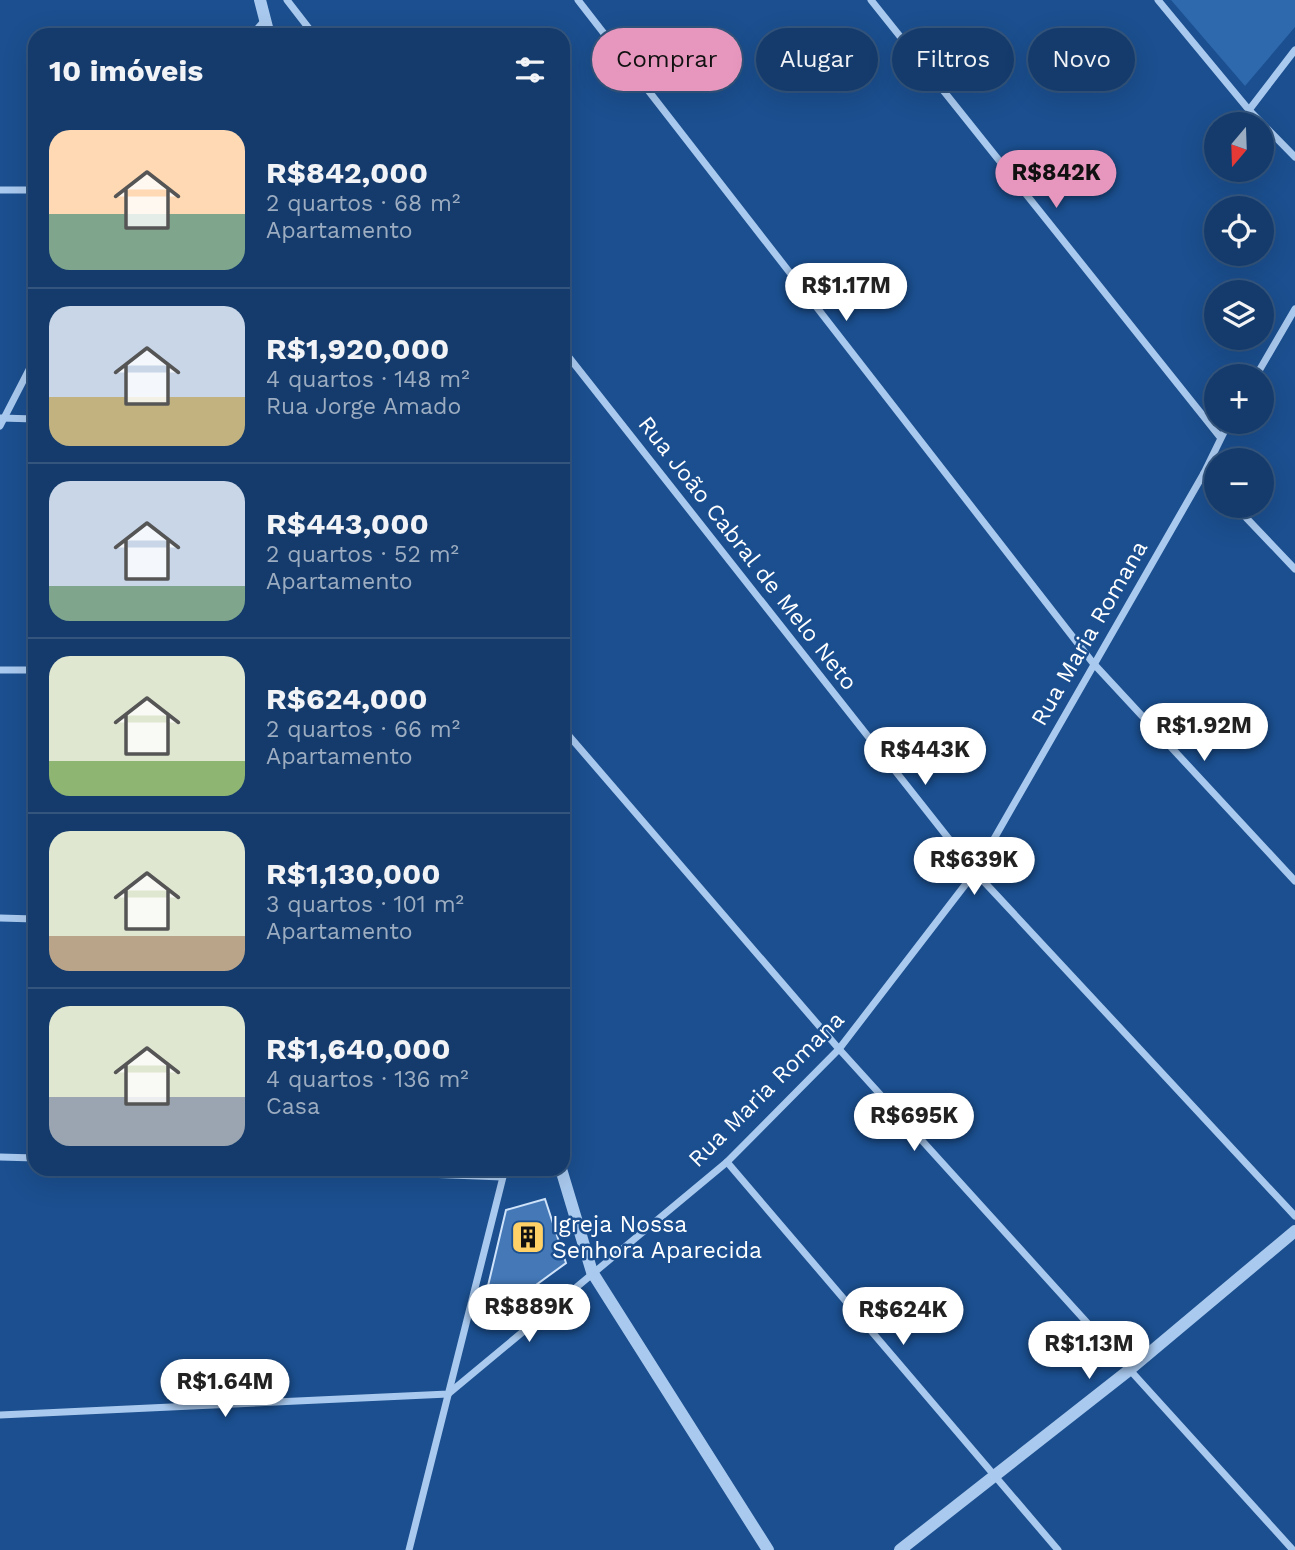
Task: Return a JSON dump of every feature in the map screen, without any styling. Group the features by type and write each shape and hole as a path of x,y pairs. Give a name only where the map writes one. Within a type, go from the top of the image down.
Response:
{"street":[{"path":"260,0 267,28"},
{"path":"287,0 309,28"},
{"path":"578,0 1093,663 1295,881"},
{"path":"871,0 1220,437"},
{"path":"1158,0 1249,110 1295,157"},
{"path":"258,28 265,20"},
{"path":"1249,110 1295,50"},
{"path":"0,190 28,190"},
{"path":"1263,364 1295,309"},
{"name":"Rua João Cabral de Melo Neto","path":"570,359 975,872 1295,1216"},
{"path":"0,426 28,371"},
{"path":"2,418 28,419"},
{"name":"Rua Maria Romana","path":"1215,448 1222,434"},
{"name":"Rua Maria Romana","path":"448,1394 727,1162 839,1049 975,872 1204,473"},
{"path":"1246,518 1295,569"},
{"path":"0,670 28,670"},
{"path":"570,737 839,1049 1293,1550"},
{"path":"0,918 28,919"},
{"path":"0,1157 28,1158"},
{"path":"727,1162 1058,1550"},
{"path":"409,1550 503,1176"},
{"path":"563,1176 592,1272 768,1550"},
{"path":"900,1550 1128,1371 1295,1231"},
{"path":"0,1415 448,1394"}],"shaded area":[{"path":"1171,0 1295,0 1295,27 1245,86"}],"building":[{"name":"Igreja Nossa Senhora Aparecida","path":"545,1199 566,1263 491,1318 487,1290 506,1210"}],"place":[{"name":"Igreja Nossa Senhora Aparecida","path":"528,1237"}]}
